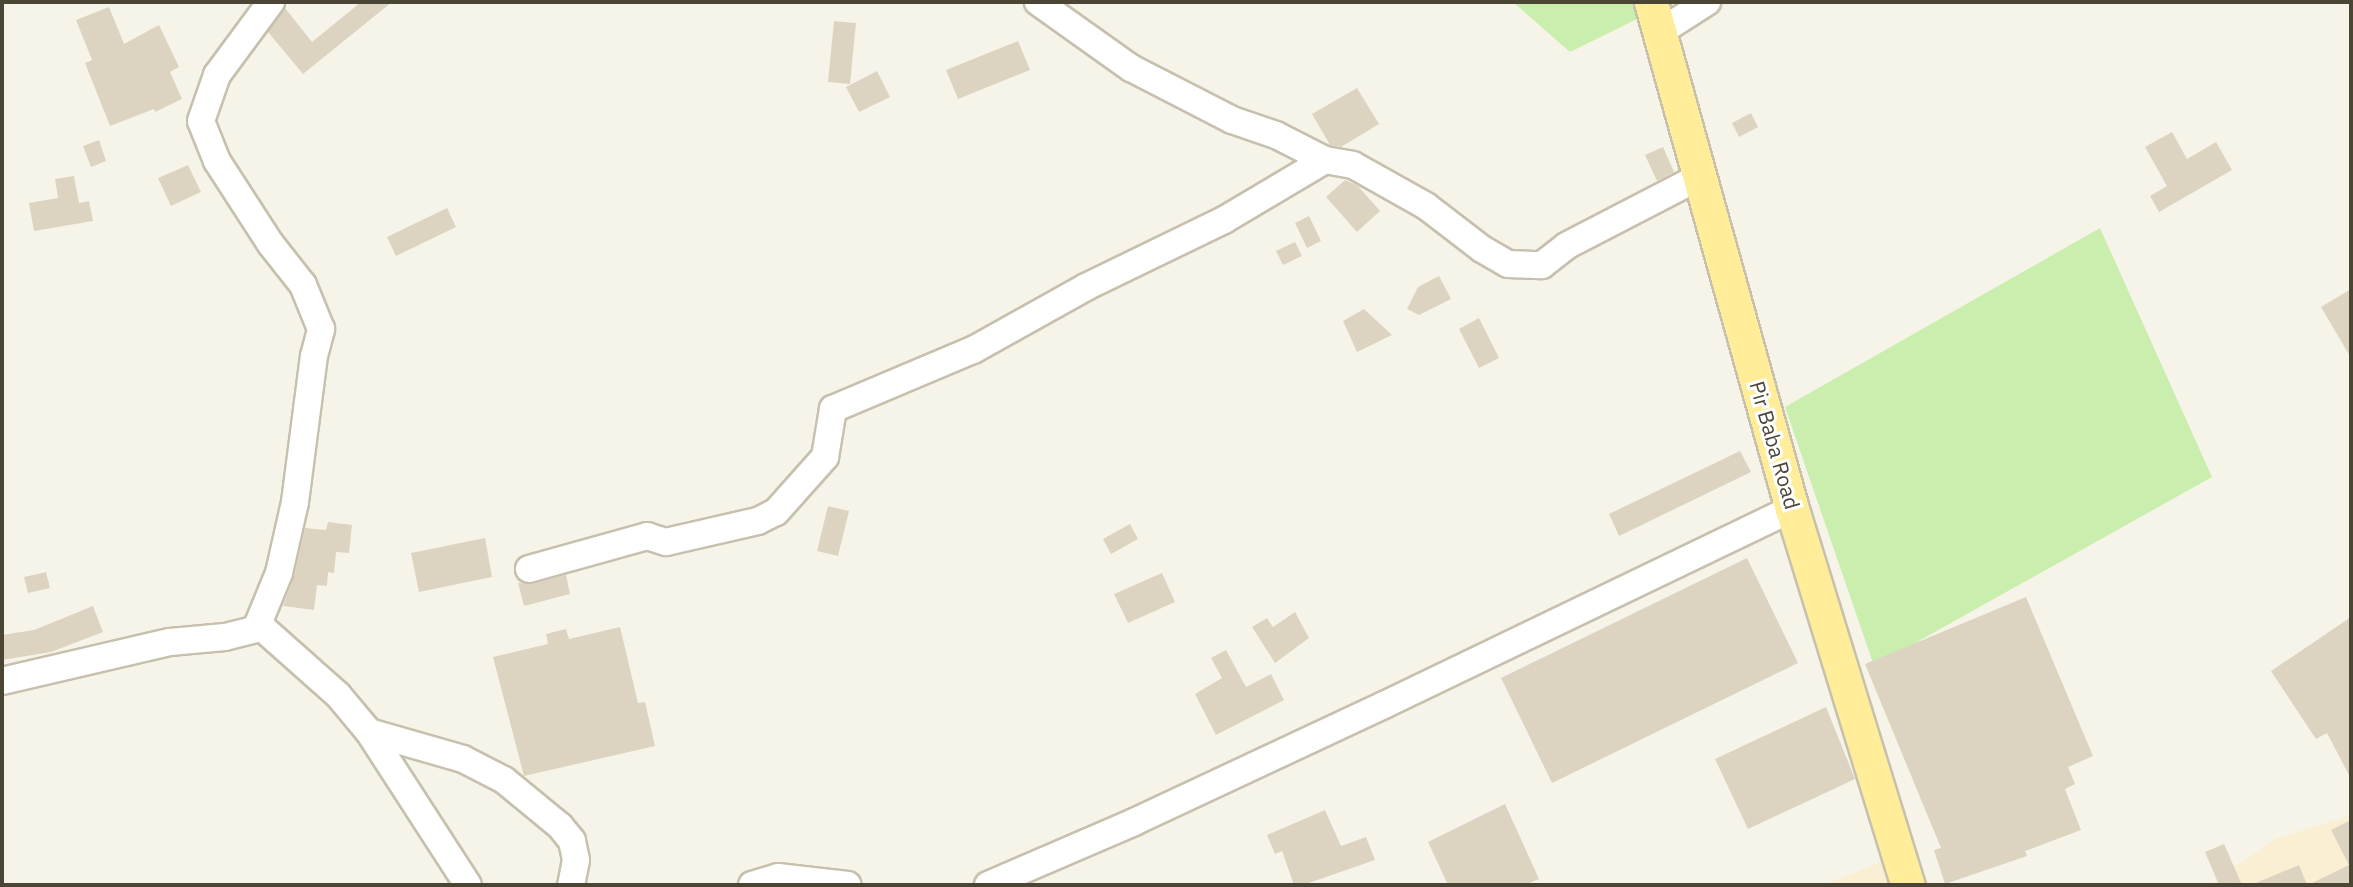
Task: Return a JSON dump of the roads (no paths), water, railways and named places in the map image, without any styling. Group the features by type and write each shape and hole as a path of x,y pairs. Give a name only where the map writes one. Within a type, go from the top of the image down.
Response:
{"main road":[{"name":"Pir Baba Road","path":"1655,17 1792,509 1908,885"}],"street":[{"path":"2,681 170,642 225,637 256,629 279,573 295,502 314,356 321,329 303,285 270,243 217,161 201,121 217,75 271,2"},
{"path":"1038,2 1131,68 1232,120 1276,135 1325,160 1353,165 1426,206 1482,249 1508,264 1542,265 1566,246 1699,177"},
{"path":"1655,17 1707,2"},
{"path":"528,569 647,536 666,542 758,521 776,512 825,457 833,409 973,349 1086,287 1224,220 1325,160"},
{"path":"988,885 1134,822 1792,509"},
{"path":"258,624 338,695 369,732 468,885"},
{"path":"369,732 463,759 504,780 560,826 572,841 576,860 572,885"},
{"path":"752,885 778,877 848,885"}]}
